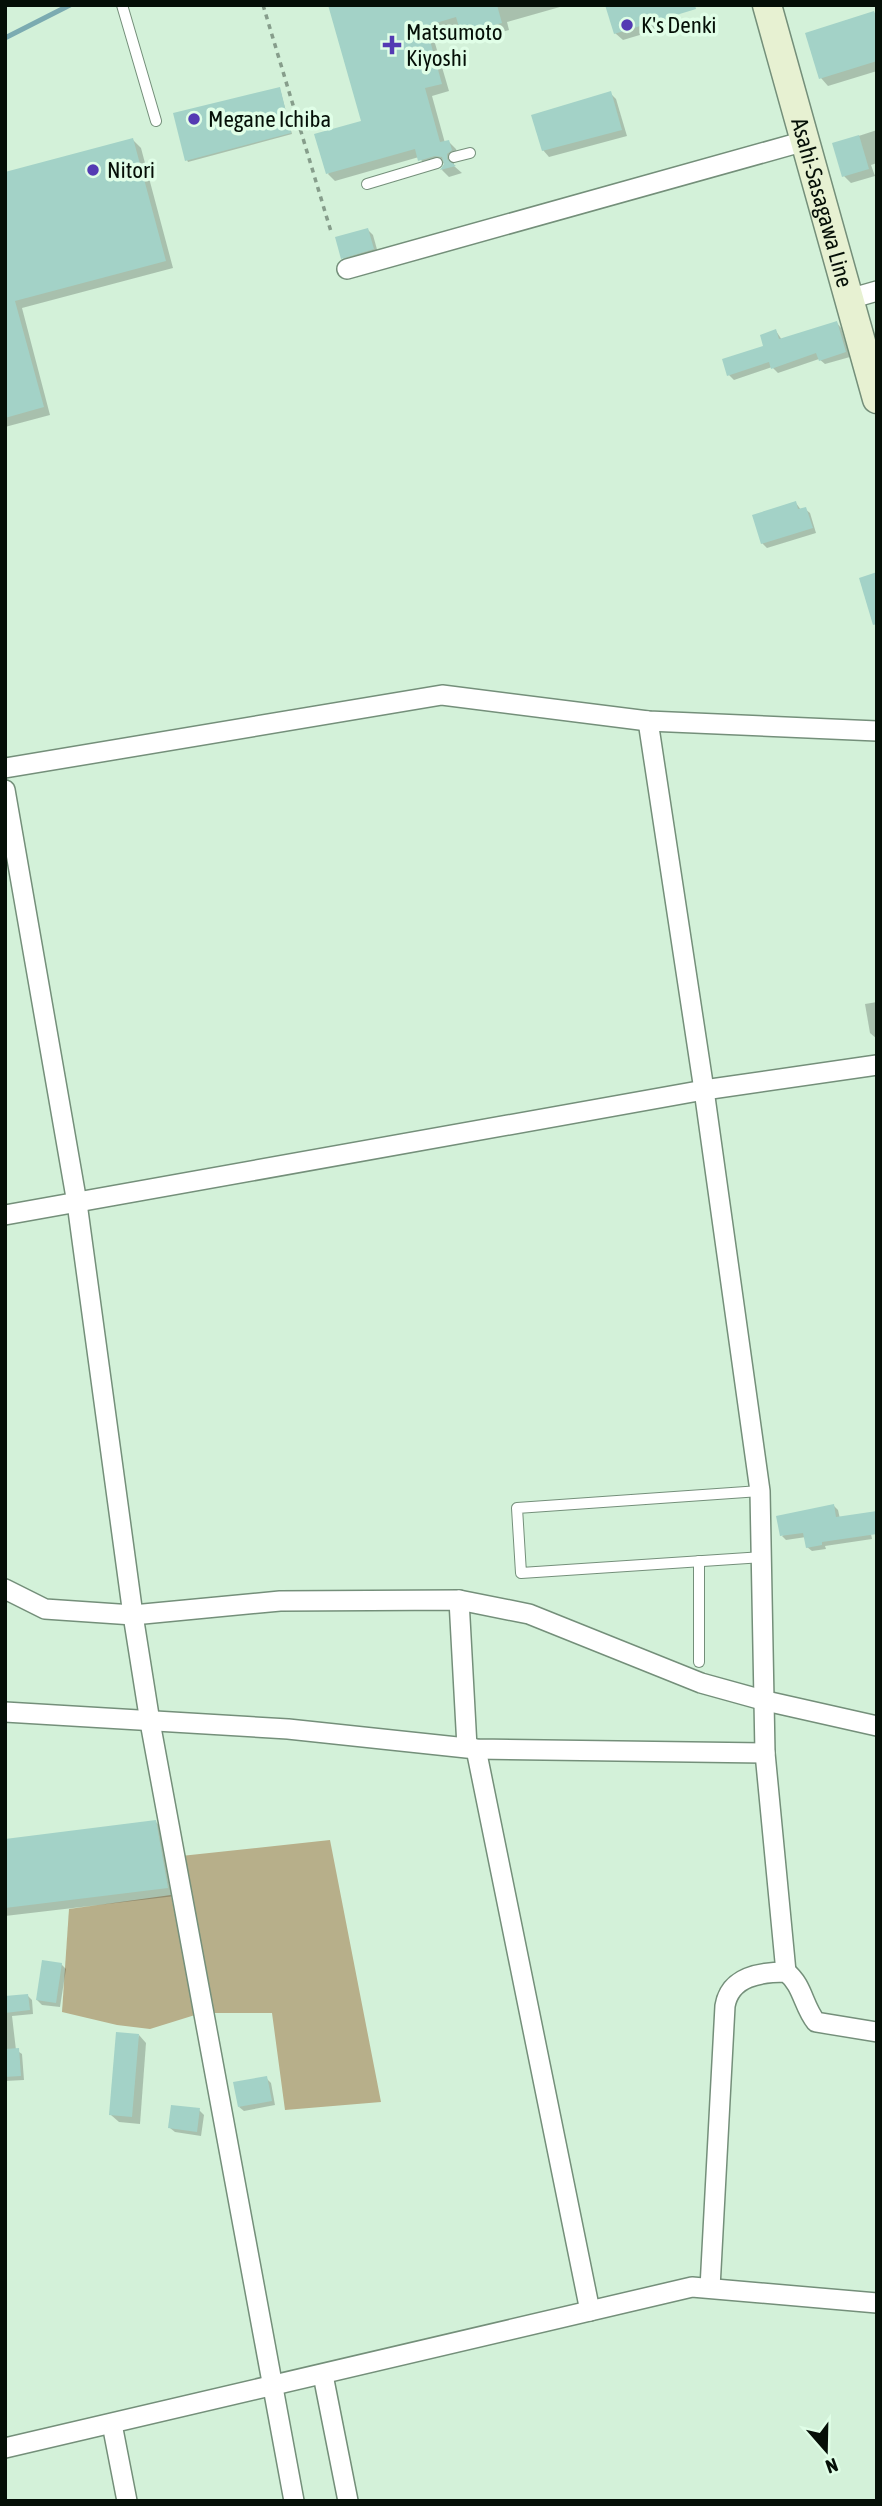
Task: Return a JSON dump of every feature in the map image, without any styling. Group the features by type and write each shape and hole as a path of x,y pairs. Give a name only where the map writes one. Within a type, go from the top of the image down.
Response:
{"main road":[{"name":"Asahi-Sasagawa Line","path":"767,5 877,399"}],"street":[{"path":"347,269 805,141"},
{"path":"849,299 877,291"},
{"path":"5,768 442,695 648,721 877,731"},
{"path":"648,721 704,1090 760,1491 765,1753 786,1972 799,1986 811,2015 817,2022 877,2032"},
{"path":"5,790 77,1203 149,1722 294,2501"},
{"path":"5,1215 704,1090 877,1065"},
{"path":"5,1589 45,1609 133,1615 280,1601 459,1600 529,1614 701,1683 877,1726"},
{"path":"459,1600 472,1748 590,2311"},
{"path":"5,1712 288,1729 472,1748 765,1753"},
{"path":"710,2288 726,1998 740,1982 752,1975 786,1972"},
{"path":"5,2448 651,2299 692,2287 877,2303"},
{"path":"323,2375 348,2501"},
{"path":"112,2424 127,2501"}],"lane":[{"path":"121,5 156,121"},
{"path":"454,157 470,153"},
{"path":"367,184 438,163"},
{"path":"760,1491 517,1508 521,1573 763,1557"},
{"path":"699,1561 699,1662"}],"path":[{"path":"263,5 332,235"}],"shaded area":[{"path":"330,1840 381,2102 285,2110 272,2013 211,2013 181,1856"},
{"path":"171,1895 195,2015 150,2029 117,2025 62,2012 69,1909"}],"building":[{"path":"328,5 497,5 502,23 461,34 456,17 426,26 442,84 425,88 440,142 449,140 452,150 447,154 447,159 456,166 440,170 444,164 442,157 435,156 418,161 415,149 326,174 314,134 361,121"},
{"name":"K's Denki","path":"605,5 695,5 696,9 614,34"},
{"path":"874,11 877,19 877,61 819,79 805,33"},
{"path":"280,87 291,133 185,161 173,113"},
{"path":"611,91 622,130 542,151 531,115"},
{"path":"859,135 869,169 842,177 832,143"},
{"path":"133,138 166,261 15,301 44,407 5,418 5,172"},
{"path":"368,228 374,249 341,259 335,237"},
{"path":"837,321 846,352 819,361 816,353 771,369 769,362 727,376 722,359 763,346 760,335 776,329 779,339"},
{"path":"796,501 798,509 806,507 813,528 761,544 752,515"},
{"path":"877,572 877,624 873,625 859,578"},
{"path":"834,1504 836,1517 877,1511 877,1534 822,1542 822,1545 806,1548 803,1533 780,1536 776,1516"},
{"path":"156,1820 168,1888 5,1908 5,1839"},
{"path":"42,1960 62,1963 56,2003 36,2000"},
{"path":"28,1994 30,2010 5,2013 5,1996"},
{"path":"116,2032 139,2034 132,2117 109,2115"},
{"path":"19,2048 21,2076 5,2077 5,2049"},
{"path":"267,2076 272,2101 238,2107 233,2082"},
{"path":"171,2105 200,2108 197,2132 168,2128"}],"waterway":[{"path":"5,38 70,5"}],"place":[{"name":"K's Denki","path":"627,25"},
{"name":"Matsumoto Kiyoshi","path":"392,45"},
{"name":"Megane Ichiba","path":"194,119"},
{"name":"Nitori","path":"93,170"}]}
